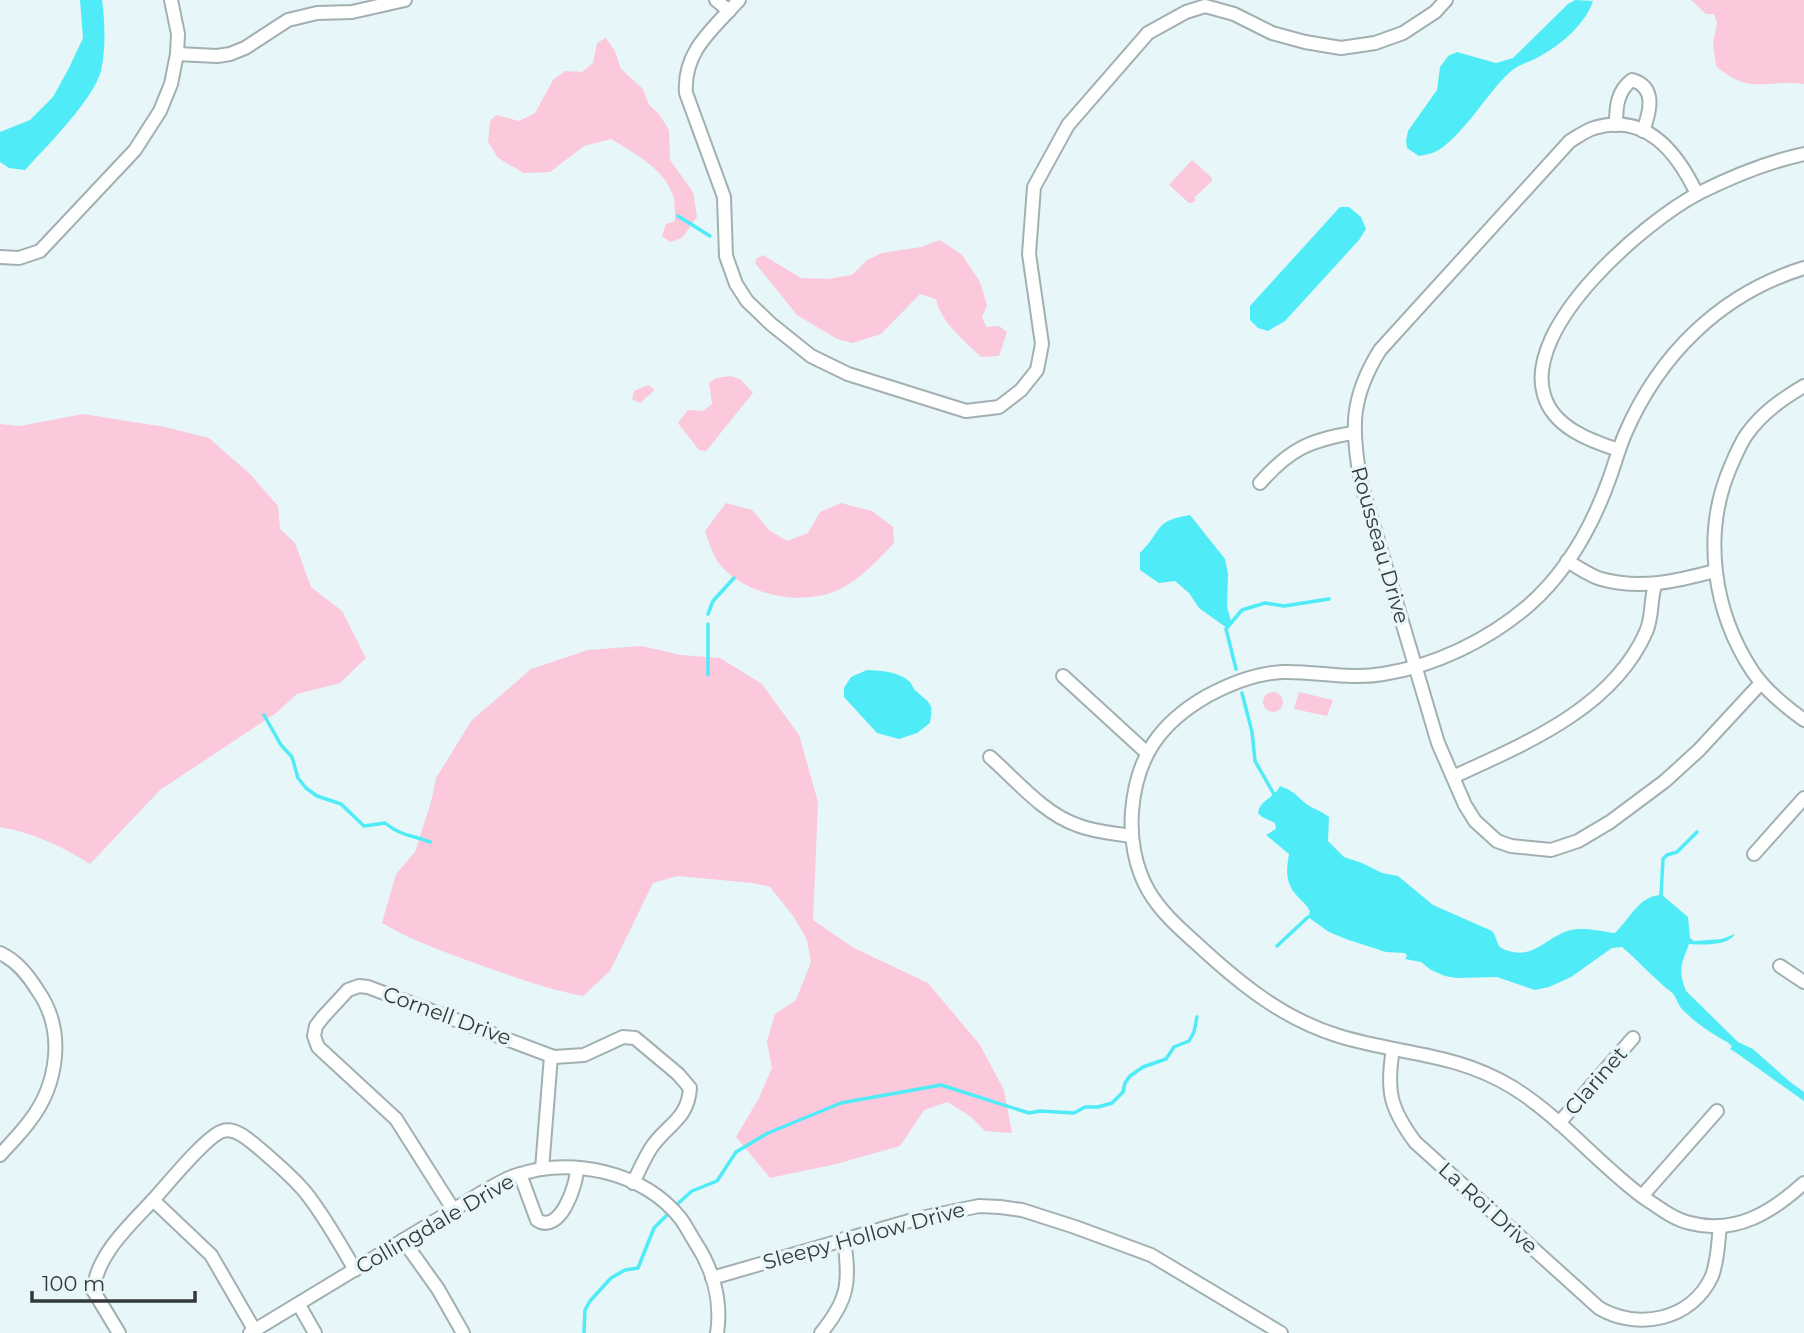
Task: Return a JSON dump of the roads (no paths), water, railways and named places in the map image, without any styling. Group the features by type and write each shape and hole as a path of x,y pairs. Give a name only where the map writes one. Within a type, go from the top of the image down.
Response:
{"street":[{"path":"0,257 19,258 40,251 135,150 165,100 177,54 178,34 171,0"},
{"path":"177,54 230,54 246,48 288,20 317,13 352,12 405,0"},
{"path":"716,0 729,11"},
{"path":"739,0 694,51 685,77 686,93 724,197 726,256 736,284 747,301 811,356 848,374 966,411 999,407 1021,390 1037,370 1042,344 1029,254 1034,187 1068,125 1147,33 1186,12 1205,6 1234,15 1272,33 1341,48 1375,43 1403,33 1435,12 1446,0"},
{"path":"1616,125 1619,95 1632,80 1641,82 1648,90 1650,102 1643,131"},
{"name":"Rousseau Drive","path":"1697,194 1676,156 1653,135 1628,125 1616,125 1592,129 1570,141 1380,350 1368,369 1359,397 1353,433 1361,483 1438,743 1475,821 1491,836 1511,846 1551,850 1578,841 1610,822 1665,782 1699,750 1761,683"},
{"path":"1619,450 1593,442 1576,433 1559,419 1545,398 1541,381 1544,359 1553,336 1575,301 1613,257 1662,218 1697,194 1762,164 1804,154"},
{"path":"1804,268 1774,278 1712,316 1695,329 1660,370 1641,398 1595,516 1567,561 1529,605 1486,636 1430,663 1377,675 1354,677 1290,671 1252,676 1225,686 1185,708 1167,724 1147,752 1138,775 1132,807 1131,836 1148,890 1171,920 1254,994 1285,1014 1336,1036 1430,1054 1469,1066 1507,1084 1530,1099 1608,1168 1668,1214 1688,1223 1736,1225 1780,1204 1804,1183"},
{"path":"1804,386 1763,415 1746,435 1725,479 1714,528 1715,571 1720,601 1735,638 1752,672 1761,683 1804,720"},
{"path":"1260,483 1278,463 1296,449 1320,439 1353,433"},
{"path":"1567,561 1600,579 1643,585 1655,585 1715,571"},
{"path":"1453,777 1523,745 1552,728 1614,679 1630,661 1646,632 1652,613 1655,585"},
{"path":"1063,676 1147,752"},
{"path":"989,757 1053,813 1074,825 1131,836"},
{"path":"1754,854 1804,798"},
{"path":"0,953 9,957 25,972 41,995 51,1017 56,1042 53,1073 44,1098 30,1121 0,1155"},
{"path":"1780,966 1804,982"},
{"name":"Cornell Drive","path":"453,1209 396,1119 318,1047 314,1036 316,1026 348,990 359,986 368,987 551,1056 584,1055 623,1037 635,1038 678,1074 690,1088 689,1103 678,1120 652,1146 633,1183"},
{"name":"Clarinet","path":"1559,1123 1633,1038"},
{"name":"La Roi Drive","path":"1393,1049 1389,1072 1390,1092 1398,1119 1415,1142 1599,1308 1646,1327 1679,1312 1698,1296 1711,1277 1717,1257 1720,1226"},
{"path":"542,1169 551,1056"},
{"path":"1642,1196 1717,1111"},
{"path":"119,1333 93,1290 99,1265 153,1200 213,1137 223,1131 236,1132 250,1140 306,1193 355,1270"},
{"path":"520,1174 537,1220 548,1223 556,1219 570,1199 577,1180 577,1168"},
{"name":"Collingdale Drive","path":"252,1332 453,1209 520,1174 542,1169 577,1168 620,1176 650,1192 680,1217 703,1255 716,1286 719,1318 717,1333"},
{"path":"153,1200 211,1255 252,1332"},
{"name":"Sleepy Hollow Drive","path":"712,1278 916,1219 979,1206 1023,1210 1151,1255 1281,1333"},
{"path":"821,1333 843,1302 847,1287 849,1271 844,1239"},
{"path":"403,1240 438,1289 463,1333"},
{"path":"299,1305 314,1333"}],"water":[{"path":"80,0 102,0 104,54 96,83 68,123 25,170 9,168 0,162 0,132 30,120 53,97 83,38"},
{"path":"1575,0 1593,1 1579,25 1550,50 1509,73 1445,146 1419,156 1407,148 1408,131 1437,90 1440,67 1448,56 1457,52 1496,63 1513,58"},
{"path":"1340,207 1349,207 1361,217 1366,229 1359,240 1285,321 1268,331 1258,328 1250,320 1250,306"},
{"path":"1190,515 1225,559 1228,574 1227,607 1231,621 1227,628 1199,608 1189,593 1175,581 1159,583 1140,570 1140,553 1160,528 1170,520"},
{"path":"867,670 895,674 910,682 930,704 930,723 917,733 899,739 877,733 844,697 844,688 851,677"},
{"path":"1280,786 1329,817 1328,841 1344,857 1382,873 1398,876 1433,905 1492,931 1502,949 1526,952 1571,930 1588,929 1615,933 1641,903 1662,895 1688,917 1690,938 1694,941 1722,939 1735,934 1721,943 1689,944 1682,968 1686,991 1738,1042 1753,1049 1804,1092 1804,1101 1730,1049 1732,1046 1692,1018 1680,1007 1672,993 1622,947 1612,948 1571,977 1535,990 1497,977 1445,976 1421,962 1405,959 1405,953 1386,952 1329,932 1308,917 1308,908 1289,883 1289,854 1266,835 1276,829 1275,823 1258,813 1261,805"}],"waterway":[{"path":"678,216 710,236"},
{"path":"708,614 713,601 734,578"},
{"path":"1236,669 1226,629 1242,610 1265,603 1284,606 1329,599"},
{"path":"708,624 708,675"},
{"path":"1242,693 1252,732 1255,761 1275,796"},
{"path":"264,715 281,745 292,757 298,778 306,788 317,796 341,804 364,826 385,823 402,833 430,842"},
{"path":"1661,895 1663,859 1677,852 1697,832"},
{"path":"1277,946 1308,917"},
{"path":"674,1207 692,1191 717,1181 736,1152 768,1133 841,1103 941,1085 1029,1113 1074,1113 1085,1107 1112,1103 1123,1092 1130,1076 1143,1067 1166,1059 1174,1047 1189,1041 1197,1017"},
{"path":"584,1333 585,1310 590,1301 611,1278 625,1270 638,1268 654,1228 669,1213"}]}
